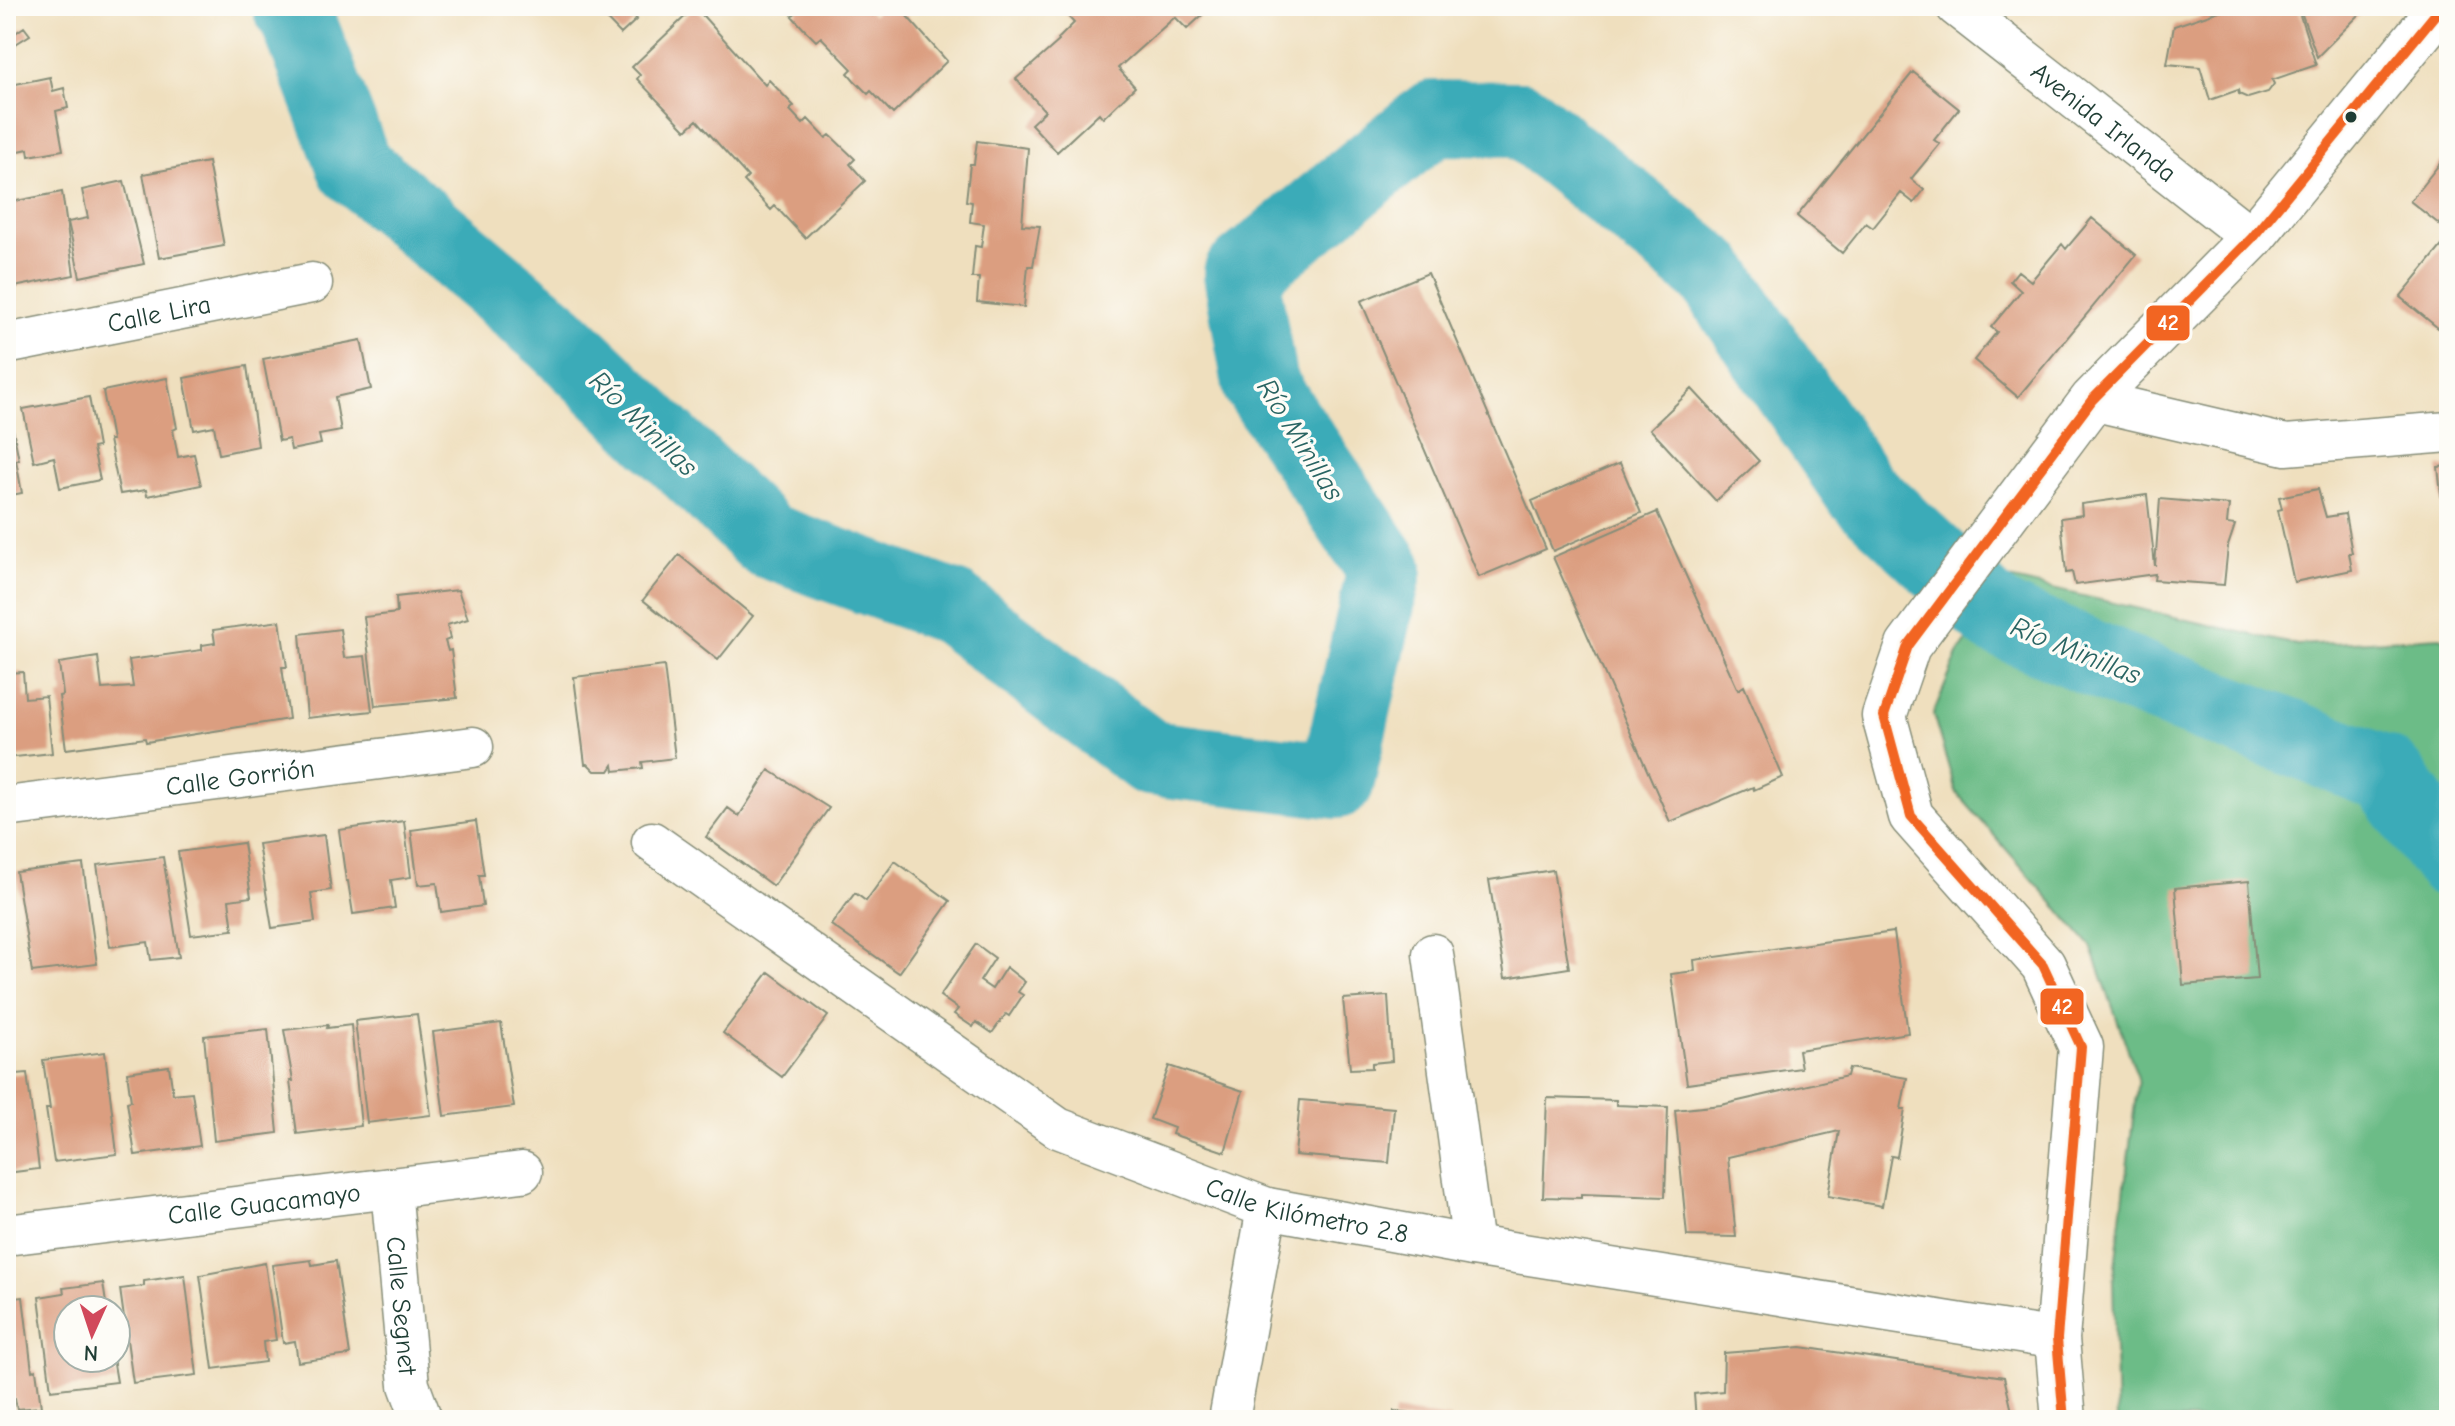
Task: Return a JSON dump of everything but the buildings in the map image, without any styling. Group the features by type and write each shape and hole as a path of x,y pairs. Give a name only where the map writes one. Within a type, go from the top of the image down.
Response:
{"street":[{"name":"Avenida Irlanda","path":"1956,6 2252,238"},
{"path":"2064,1420 2057,1339 2081,1047 2043,965 1911,816 1884,716 1908,646 2092,400 2252,238 2442,6"},
{"name":"Calle Lira","path":"6,344 312,283"},
{"path":"2092,400 2286,445 2449,432"},
{"name":"Calle Gorrión","path":"6,807 473,747"},
{"name":"Calle Kilómetro 2.8","path":"652,842 1058,1128 1267,1208 1473,1246 2057,1339"},
{"path":"1433,954 1473,1246"},
{"name":"Calle Guacamayo","path":"6,1235 522,1172"},
{"name":"Calle Segnet","path":"391,1188 409,1385 422,1420"},
{"path":"1229,1420 1267,1208"}],"green space":[{"path":"2009,579 2297,645 2441,637 2449,645 2449,1420 2117,1420 2113,1283 2138,1078 2091,946 1956,792 1933,714 1958,654"}],"waterway":[{"name":"Río Minillas","path":"290,6 355,167 556,337 766,540 953,608 1150,758 1337,781 1385,569 1260,384 1241,274 1433,118 1521,119 1711,272 1861,491 1996,617 2131,675 2387,775 2449,860"}],"transit line":[{"name":"42","path":"2064,1420 2057,1339 2081,1047 2043,965 1911,816 1884,716 1908,646 2092,400 2252,238 2442,6"}]}
